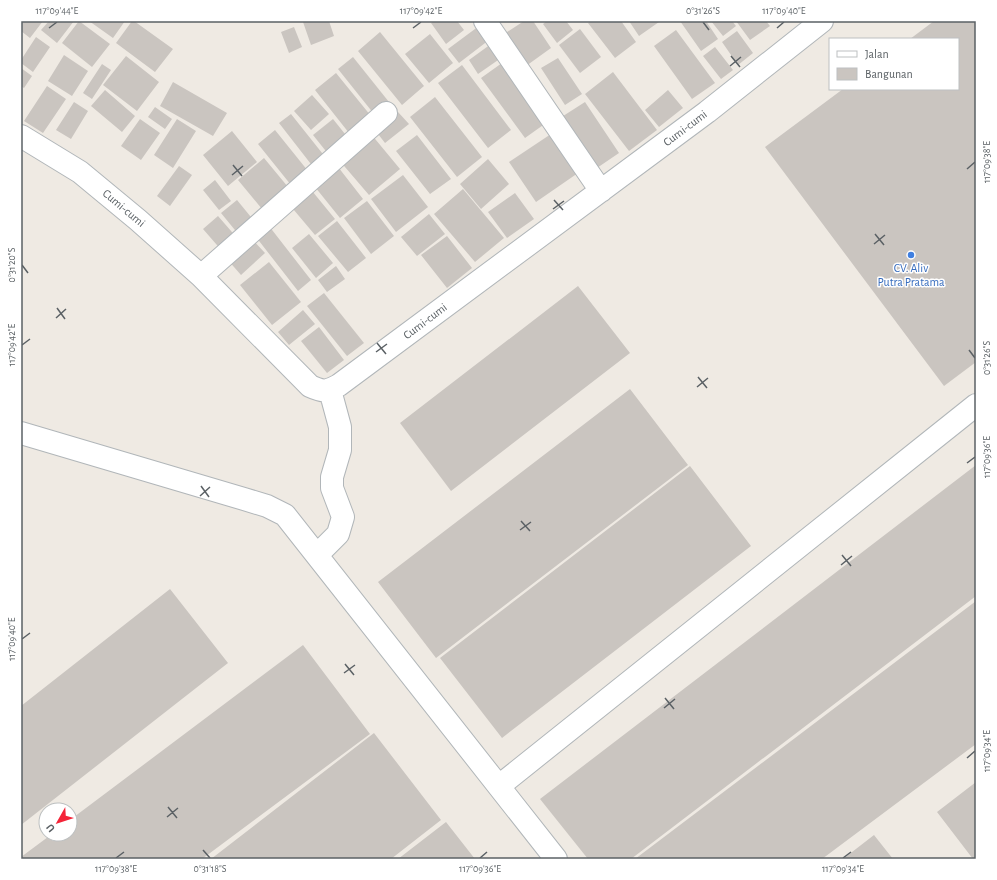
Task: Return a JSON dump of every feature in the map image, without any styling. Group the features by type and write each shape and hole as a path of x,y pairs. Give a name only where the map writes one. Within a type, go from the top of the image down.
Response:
{"street":[{"path":"485,21 601,191"},
{"name":"Cumi-cumi","path":"21,136 80,172 138,220 201,276 310,386 319,390 330,390 706,112 818,22"},
{"path":"201,276 386,113"},
{"path":"317,555 338,534 343,516 332,488 332,477 340,450 340,427 330,390"},
{"path":"499,786 976,405"},
{"path":"21,433 266,506 285,515 556,859"}],"building":[{"path":"21,21 43,21 30,38 21,31"},
{"path":"49,21 74,21 57,43 41,30"},
{"path":"79,21 110,44 92,67 62,43"},
{"path":"89,21 125,21 113,38"},
{"path":"132,21 173,49 155,72 116,43"},
{"path":"329,21 334,36 311,45 303,22"},
{"path":"434,21 457,21 464,30 446,44 431,23"},
{"path":"524,21 533,21 551,48 526,66 504,34"},
{"path":"547,21 566,21 573,30 557,43 543,24"},
{"path":"591,21 621,21 636,42 615,58 588,23"},
{"path":"629,21 658,21 659,22 639,36"},
{"path":"680,21 706,21 718,39 701,51"},
{"path":"711,21 732,21 736,26 723,36"},
{"path":"736,21 766,21 770,26 750,40"},
{"name":"CV. Aliv Putra Pratama","path":"934,21 976,21 976,362 944,386 765,147 842,90 959,90 959,38 911,38"},
{"path":"479,26 489,40 459,63 448,49"},
{"path":"294,27 302,47 289,53 281,32"},
{"path":"580,29 601,57 580,73 559,45"},
{"path":"676,30 715,83 692,99 654,46"},
{"path":"737,31 753,53 738,65 722,42"},
{"path":"380,32 424,86 402,105 358,51"},
{"path":"430,34 453,63 429,83 405,54"},
{"path":"36,37 50,47 33,72 21,63 21,60"},
{"path":"491,44 501,58 478,74 469,60"},
{"path":"715,47 733,70 721,79 703,56"},
{"path":"64,55 88,71 72,96 48,81"},
{"path":"126,56 159,82 137,111 103,85"},
{"path":"353,57 393,107 378,119 338,69"},
{"path":"558,58 582,94 565,105 541,68"},
{"path":"502,63 546,123 525,138 481,78"},
{"path":"102,64 111,70 92,99 83,93"},
{"path":"462,65 511,130 488,148 438,83"},
{"path":"21,68 32,76 24,88 21,86"},
{"path":"613,72 657,130 629,151 585,94"},
{"path":"336,73 371,116 349,133 315,90"},
{"path":"173,82 227,113 213,136 160,106"},
{"path":"47,86 66,99 43,133 24,121"},
{"path":"105,90 135,116 122,132 91,106"},
{"path":"668,90 683,108 659,127 645,110"},
{"path":"312,95 329,114 311,130 294,111"},
{"path":"435,97 482,157 457,177 410,117"},
{"path":"74,102 88,111 71,139 56,130"},
{"path":"585,102 619,153 594,170 560,118"},
{"path":"155,107 172,119 165,129 148,117"},
{"path":"398,112 409,124 385,143 375,130"},
{"path":"291,114 326,158 314,168 279,123"},
{"path":"140,119 160,133 141,160 121,146"},
{"path":"177,119 196,131 173,168 154,155"},
{"path":"333,119 349,139 329,155 313,135"},
{"path":"275,130 308,171 291,185 258,144"},
{"path":"232,131 257,162 228,186 203,155"},
{"path":"371,134 400,169 369,195 339,160"},
{"path":"551,134 578,173 536,202 509,162"},
{"path":"417,135 451,179 430,194 396,151"},
{"path":"264,158 288,187 262,209 238,180"},
{"path":"488,159 509,184 481,209 460,184"},
{"path":"335,163 363,199 340,218 311,182"},
{"path":"179,166 192,175 170,206 157,196"},
{"path":"403,175 428,207 396,232 371,199"},
{"path":"215,180 231,201 219,210 203,190"},
{"path":"308,186 335,219 315,235 288,203"},
{"path":"463,189 504,238 475,262 434,214"},
{"path":"515,193 534,219 507,238 488,212"},
{"path":"237,200 255,222 239,235 221,213"},
{"path":"367,201 394,236 371,254 344,218"},
{"path":"429,214 445,234 417,256 401,237"},
{"path":"218,216 238,239 223,252 203,229"},
{"path":"337,221 366,258 348,272 318,236"},
{"path":"269,226 311,280 298,291 256,237"},
{"path":"309,234 333,263 316,278 292,248"},
{"path":"447,236 472,268 447,288 421,255"},
{"path":"251,238 265,253 241,275 227,259"},
{"path":"269,262 301,302 272,325 240,285"},
{"path":"336,266 345,279 327,292 318,280"},
{"path":"578,286 630,353 451,491 400,423"},
{"path":"324,293 364,343 347,356 307,306"},
{"path":"303,310 315,324 289,345 278,332"},
{"path":"319,327 344,360 327,373 301,341"},
{"path":"630,389 688,465 436,658 378,582"},
{"path":"976,465 976,596 631,859 588,859 540,799"},
{"path":"690,466 751,546 502,738 440,658"},
{"path":"170,589 228,663 50,802 38,802 38,812 21,825 21,706"},
{"path":"976,601 976,744 822,859 635,859"},
{"path":"303,645 370,734 202,859 21,859 21,857 41,842 78,842 78,814"},
{"path":"374,733 441,820 391,859 211,859"},
{"path":"976,782 976,859 973,859 937,812"},
{"path":"446,822 475,859 398,859"},
{"path":"874,835 893,859 843,859"}],"place":[{"name":"CV. Aliv Putra Pratama","path":"911,255"}]}
